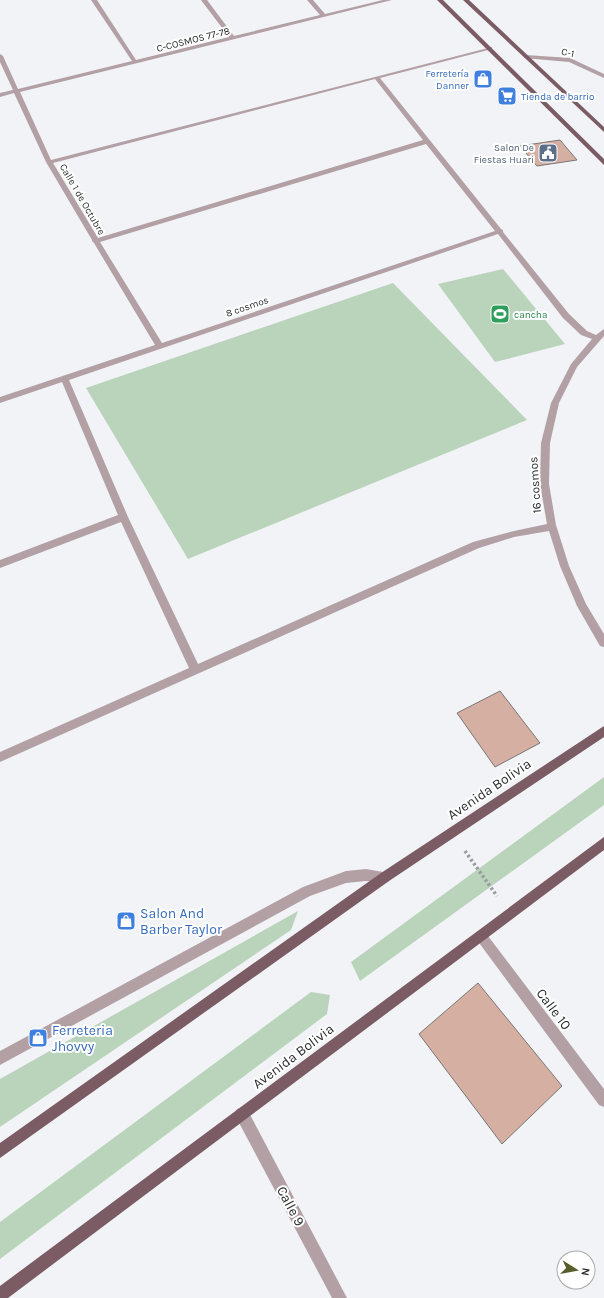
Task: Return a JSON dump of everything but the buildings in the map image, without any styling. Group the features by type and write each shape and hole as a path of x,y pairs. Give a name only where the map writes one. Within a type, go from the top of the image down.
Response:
{"main road":[{"path":"440,0 490,48 604,163"},
{"path":"466,0 604,130"},
{"name":"Avenida Bolivia","path":"0,1151 385,877 604,731"},
{"name":"Avenida Bolivia","path":"0,1294 604,843"}],"street":[{"path":"94,0 135,62"},
{"path":"204,0 232,38"},
{"path":"310,0 324,16"},
{"name":"C-COSMOS 77-78","path":"0,95 389,0"},
{"path":"49,162 490,48"},
{"name":"Calle 1 de Octubre","path":"0,56 49,162 95,241 160,346"},
{"name":"C-1","path":"526,57 570,60 604,76"},
{"path":"377,78 501,231 566,316 584,333 596,338"},
{"path":"95,241 428,141"},
{"name":"8 cosmos","path":"0,400 501,231"},
{"name":"16 cosmos","path":"604,331 579,358 565,381 554,405 547,433 544,462 545,493 551,527 565,570 586,615 604,642"},
{"path":"64,378 123,517 195,669"},
{"path":"0,564 123,517"},
{"path":"0,757 476,545 520,533 551,527"},
{"path":"0,1058 307,891 346,877 366,875 385,877"},
{"name":"Calle 10","path":"481,936 604,1100"},
{"name":"Calle 9","path":"242,1114 340,1298"}],"path":[{"path":"452,833 510,914"}],"green space":[{"name":"cancha","path":"503,269 565,344 495,362 438,284"},
{"path":"393,283 527,420 188,559 86,388"},
{"path":"604,777 604,805 360,981 351,962"},
{"path":"298,911 291,930 0,1127 0,1079"},
{"path":"311,992 330,995 327,1014 0,1259 0,1222"}],"place":[{"name":"Ferretería Danner","path":"483,79"},
{"name":"Tienda de barrio","path":"507,96"},
{"name":"Salon De Fiestas Huari","path":"548,153"},
{"name":"cancha","path":"500,314"},
{"name":"Salon And Barber Taylor","path":"126,921"},
{"name":"Ferreteria Jhovvy","path":"38,1038"}]}
